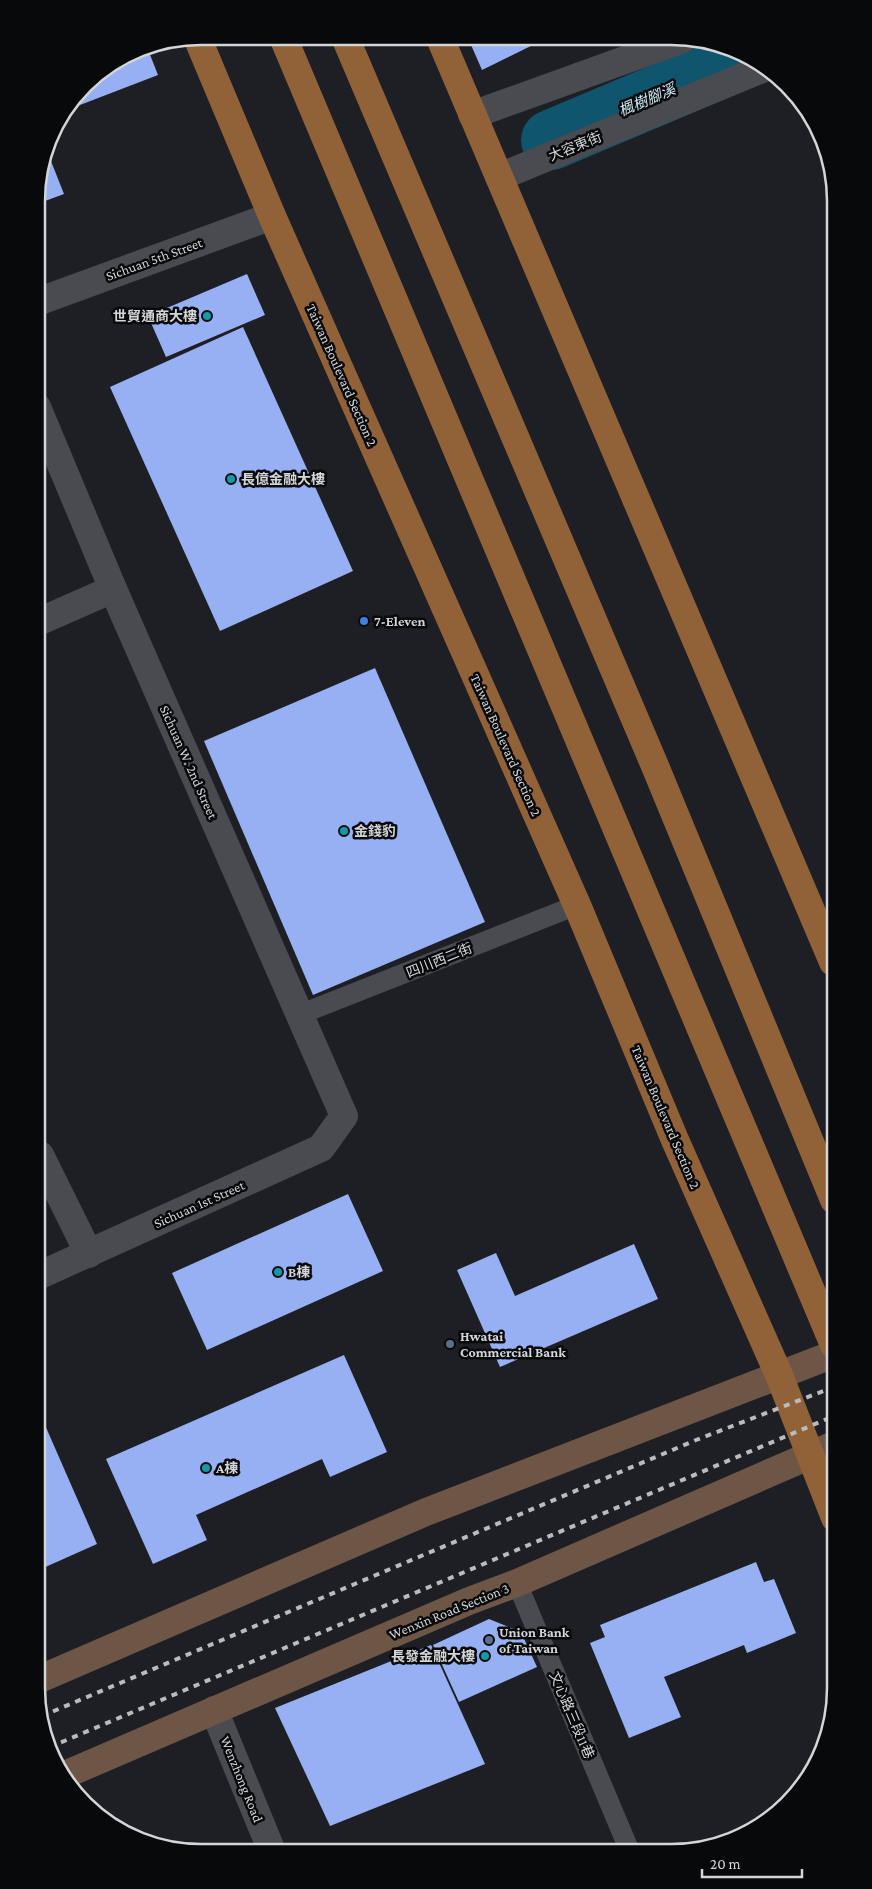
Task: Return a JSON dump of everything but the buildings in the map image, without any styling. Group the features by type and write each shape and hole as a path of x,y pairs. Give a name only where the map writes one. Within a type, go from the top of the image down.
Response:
{"main road":[{"name":"Taiwan Boulevard Section 2","path":"200,45 272,216 577,905 675,1140 779,1375 827,1499"},
{"path":"286,45 827,1328"},
{"path":"347,45 655,766 827,1183"},
{"path":"443,45 827,948"},
{"path":"45,1677 426,1512 827,1357"},
{"name":"Wenxin Road Section 3","path":"70,1772 469,1600 517,1583 827,1448"}],"street":[{"path":"472,115 666,45"},
{"name":"大容東街","path":"499,177 757,71"},
{"name":"Sichuan 5th Street","path":"45,299 272,216"},
{"name":"Sichuan W. 2nd Street","path":"45,426 113,589 301,1014 344,1116"},
{"path":"45,619 113,589"},
{"name":"Sichuan 1st Street","path":"45,1273 321,1148 344,1116"},
{"path":"45,1165 89,1254"},
{"name":"Wenzhong Road","path":"214,1710 269,1844"}],"lane":[{"name":"四川西二街","path":"301,1014 577,905"},
{"name":"文心路三段11巷","path":"517,1583 626,1844"}],"waterway":[{"name":"楓樹腳溪","path":"551,140 738,61"}],"railway":[{"path":"47,1714 696,1440 827,1390"},
{"path":"56,1744 827,1419"}],"place":[{"name":"世貿通商大樓","path":"207,316"},
{"name":"長億金融大樓","path":"231,479"},
{"name":"7-Eleven","path":"364,621"},
{"name":"金錢豹","path":"344,831"},
{"name":"B棟","path":"278,1272"},
{"name":"Hwatai Commercial Bank","path":"450,1344"},
{"name":"A棟","path":"206,1468"},
{"name":"Union Bank of Taiwan","path":"489,1640"},
{"name":"長發金融大樓","path":"485,1656"}]}
